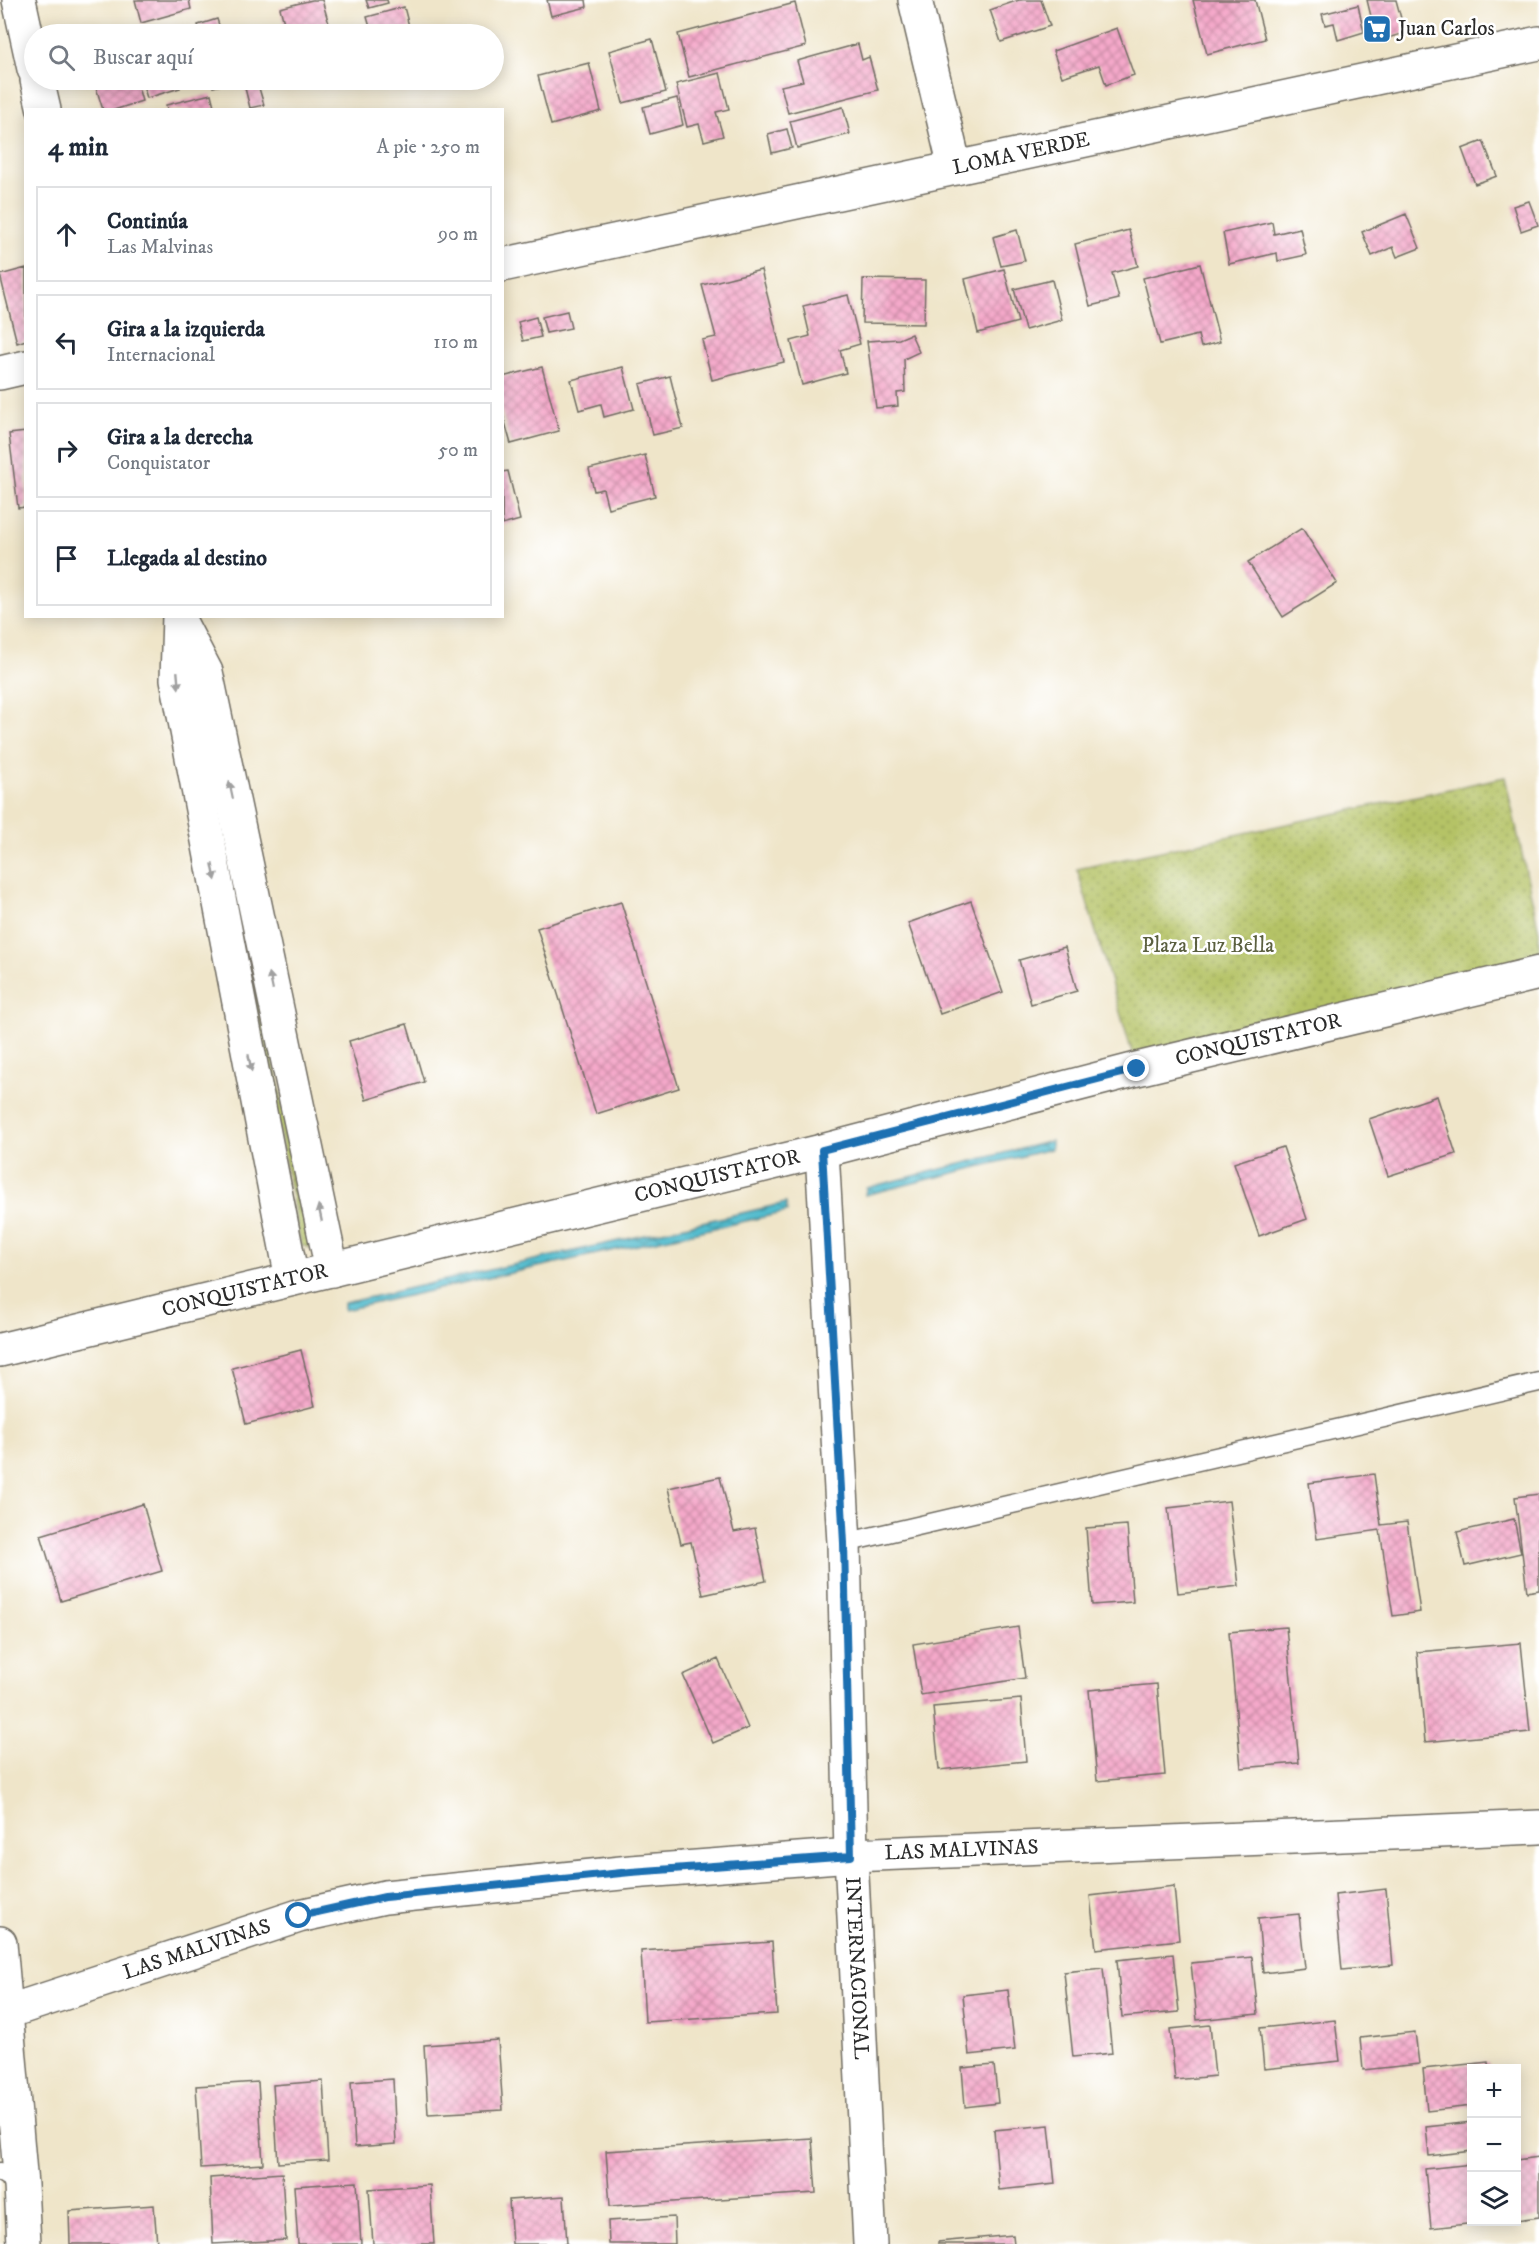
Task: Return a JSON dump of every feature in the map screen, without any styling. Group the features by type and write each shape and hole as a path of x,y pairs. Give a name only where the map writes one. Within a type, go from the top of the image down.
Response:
{"street":[{"path":"19,0 24,24"},
{"path":"915,0 955,168"},
{"name":"LOMA VERDE","path":"504,265 1539,43"},
{"path":"39,90 44,108"},
{"path":"0,373 24,367"},
{"path":"180,619 206,672 332,1270"},
{"path":"180,619 177,679 292,1279"},
{"name":"CONQUISTATOR","path":"0,1350 822,1150 1126,1071 1539,973"},
{"name":"INTERNACIONAL","path":"822,1150 844,1543 851,1856 870,2244"},
{"name":"LAS MALVINAS","path":"7,2012 299,1916 385,1897 631,1872 851,1856 1539,1827"},
{"path":"0,1943 7,2012 11,2179 24,2244"}],"lane":[{"path":"844,1543 1539,1382"}],"green space":[{"path":"194,679 312,1246 309,1248 301,1245"},
{"name":"Plaza Luz Bella","path":"1505,777 1539,931 1539,973 1137,1069 1077,869"}],"water":[{"path":"1051,1141 1051,1149 865,1195 866,1188"},
{"path":"786,1203 787,1212 344,1310 344,1303"}],"building":[{"path":"135,0 189,0 191,9 141,23"},
{"path":"312,0 322,0 329,24 284,24 280,8"},
{"path":"366,0 387,0 388,3 369,8"},
{"path":"547,0 586,0 587,7 551,16"},
{"path":"1019,0 1041,0 1050,26 1001,42 990,10"},
{"path":"1193,0 1255,0 1265,39 1207,54"},
{"path":"1367,0 1396,0 1405,33 1377,41"},
{"path":"795,3 806,46 689,77 678,34"},
{"path":"1358,5 1364,32 1338,40 1334,23 1325,25 1322,14"},
{"path":"404,7 408,24 369,24 367,17"},
{"path":"217,19 219,24 201,24"},
{"path":"1117,28 1134,75 1106,85 1099,65 1062,77 1053,51"},
{"path":"652,39 666,92 623,103 609,51"},
{"path":"858,44 862,60 869,57 878,90 788,113 781,86 803,81 797,61"},
{"path":"589,63 601,111 551,125 538,76"},
{"path":"720,73 729,109 716,112 723,136 704,141 699,124 687,127 676,84"},
{"path":"97,90 139,90 142,101 120,108 102,108"},
{"path":"144,90 173,90 147,98"},
{"path":"246,90 260,90 264,105 250,108"},
{"path":"211,94 214,108 167,108 166,105"},
{"path":"677,98 683,125 650,134 643,107"},
{"path":"843,107 850,134 797,148 790,121"},
{"path":"787,129 792,148 772,153 768,134"},
{"path":"1483,141 1497,176 1475,184 1462,149"},
{"path":"1529,201 1538,225 1521,231 1513,206"},
{"path":"1406,214 1420,248 1397,257 1393,247 1372,256 1362,232"},
{"path":"1272,222 1274,234 1300,228 1306,255 1278,261 1277,253 1229,264 1223,233"},
{"path":"1017,230 1025,261 1001,266 993,237"},
{"path":"1129,230 1138,266 1112,273 1119,299 1090,306 1075,244"},
{"path":"1200,264 1220,342 1201,347 1198,335 1160,344 1143,278"},
{"path":"24,269 24,341 17,343 0,275"},
{"path":"1004,269 1018,322 978,333 965,279"},
{"path":"761,270 784,362 712,380 702,340 716,337 702,285"},
{"path":"863,279 925,280 924,324 862,323"},
{"path":"1052,280 1062,320 1025,330 1014,289"},
{"path":"848,295 860,344 840,350 846,373 802,385 791,341 810,336 803,306"},
{"path":"567,311 571,328 546,333 542,317"},
{"path":"536,317 541,337 523,341 518,322"},
{"path":"911,334 919,352 904,359 905,392 897,393 898,406 876,408 867,341 899,339"},
{"path":"542,367 559,431 511,444 504,419 504,376"},
{"path":"623,367 634,409 604,417 601,404 579,410 571,380"},
{"path":"670,376 683,428 653,435 640,384"},
{"path":"24,432 24,507 18,508 9,434"},
{"path":"645,455 655,496 608,508 603,489 594,491 589,469"},
{"path":"508,471 520,520 504,524 504,472"},
{"path":"1302,528 1337,583 1283,617 1248,562"},
{"path":"971,901 1003,992 940,1014 908,923"},
{"path":"621,902 679,1088 596,1114 537,928"},
{"path":"1065,947 1077,991 1031,1004 1019,960"},
{"path":"407,1024 424,1082 366,1100 349,1041"},
{"path":"1437,1096 1456,1154 1388,1176 1369,1119"},
{"path":"1283,1147 1307,1219 1259,1236 1234,1163"},
{"path":"301,1350 315,1406 246,1424 232,1368"},
{"path":"1374,1474 1381,1525 1407,1522 1420,1612 1393,1616 1380,1530 1317,1539 1309,1483"},
{"path":"720,1477 734,1532 755,1528 766,1581 703,1595 691,1542 681,1544 668,1488"},
{"path":"1539,1494 1539,1590 1527,1592 1515,1497"},
{"path":"1229,1501 1239,1586 1178,1593 1168,1508"},
{"path":"143,1504 162,1571 61,1601 41,1535"},
{"path":"1514,1519 1521,1553 1465,1566 1457,1532"},
{"path":"1127,1525 1133,1602 1092,1605 1086,1528"},
{"path":"1018,1627 1025,1678 921,1695 913,1644"},
{"path":"1286,1627 1299,1763 1241,1768 1229,1632"},
{"path":"1521,1643 1530,1732 1425,1742 1417,1652"},
{"path":"718,1659 748,1728 713,1743 683,1675"},
{"path":"1157,1684 1165,1775 1097,1781 1089,1690"},
{"path":"1021,1699 1026,1761 939,1770 933,1707"},
{"path":"1174,1886 1179,1940 1096,1949 1090,1896"},
{"path":"1386,1889 1393,1965 1342,1970 1335,1895"},
{"path":"1299,1914 1305,1968 1263,1973 1258,1918"},
{"path":"772,1942 777,2014 645,2022 641,1951"},
{"path":"1173,1954 1179,2012 1122,2017 1117,1960"},
{"path":"1252,1957 1258,2014 1197,2020 1191,1963"},
{"path":"1103,1968 1112,2053 1073,2057 1064,1972"},
{"path":"1008,1990 1015,2050 969,2055 963,1995"},
{"path":"1335,2020 1340,2061 1264,2069 1260,2028"},
{"path":"1210,2025 1215,2076 1175,2080 1170,2029"},
{"path":"1415,2032 1419,2064 1363,2070 1360,2038"},
{"path":"498,2040 503,2110 428,2114 424,2045"},
{"path":"1467,2064 1467,2107 1427,2111 1423,2069"},
{"path":"994,2065 998,2103 965,2107 962,2068"},
{"path":"393,2079 396,2144 355,2147 351,2082"},
{"path":"323,2081 328,2160 278,2163 273,2085"},
{"path":"258,2082 263,2164 201,2168 196,2086"},
{"path":"1467,2123 1467,2152 1429,2156 1426,2127"},
{"path":"1049,2125 1055,2184 999,2190 994,2130"},
{"path":"812,2138 816,2193 610,2206 606,2151"},
{"path":"1539,2157 1539,2217 1521,2219 1521,2159"},
{"path":"1467,2165 1467,2224 1431,2228 1425,2169"},
{"path":"282,2173 286,2240 213,2244 210,2178"},
{"path":"357,2182 361,2244 298,2244 294,2186"},
{"path":"430,2185 434,2244 373,2244 369,2189"},
{"path":"564,2196 567,2244 512,2244 509,2200"},
{"path":"154,2205 157,2244 70,2244 69,2211"},
{"path":"674,2217 675,2244 609,2244 608,2221"},
{"path":"1013,2235 1014,2244 938,2244 938,2242"}],"place":[{"name":"Juan Carlos","path":"1377,29"}],"route":[{"path":"299,1916 385,1897 495,1888 631,1872 851,1856 844,1543 822,1150 1137,1069"}]}
